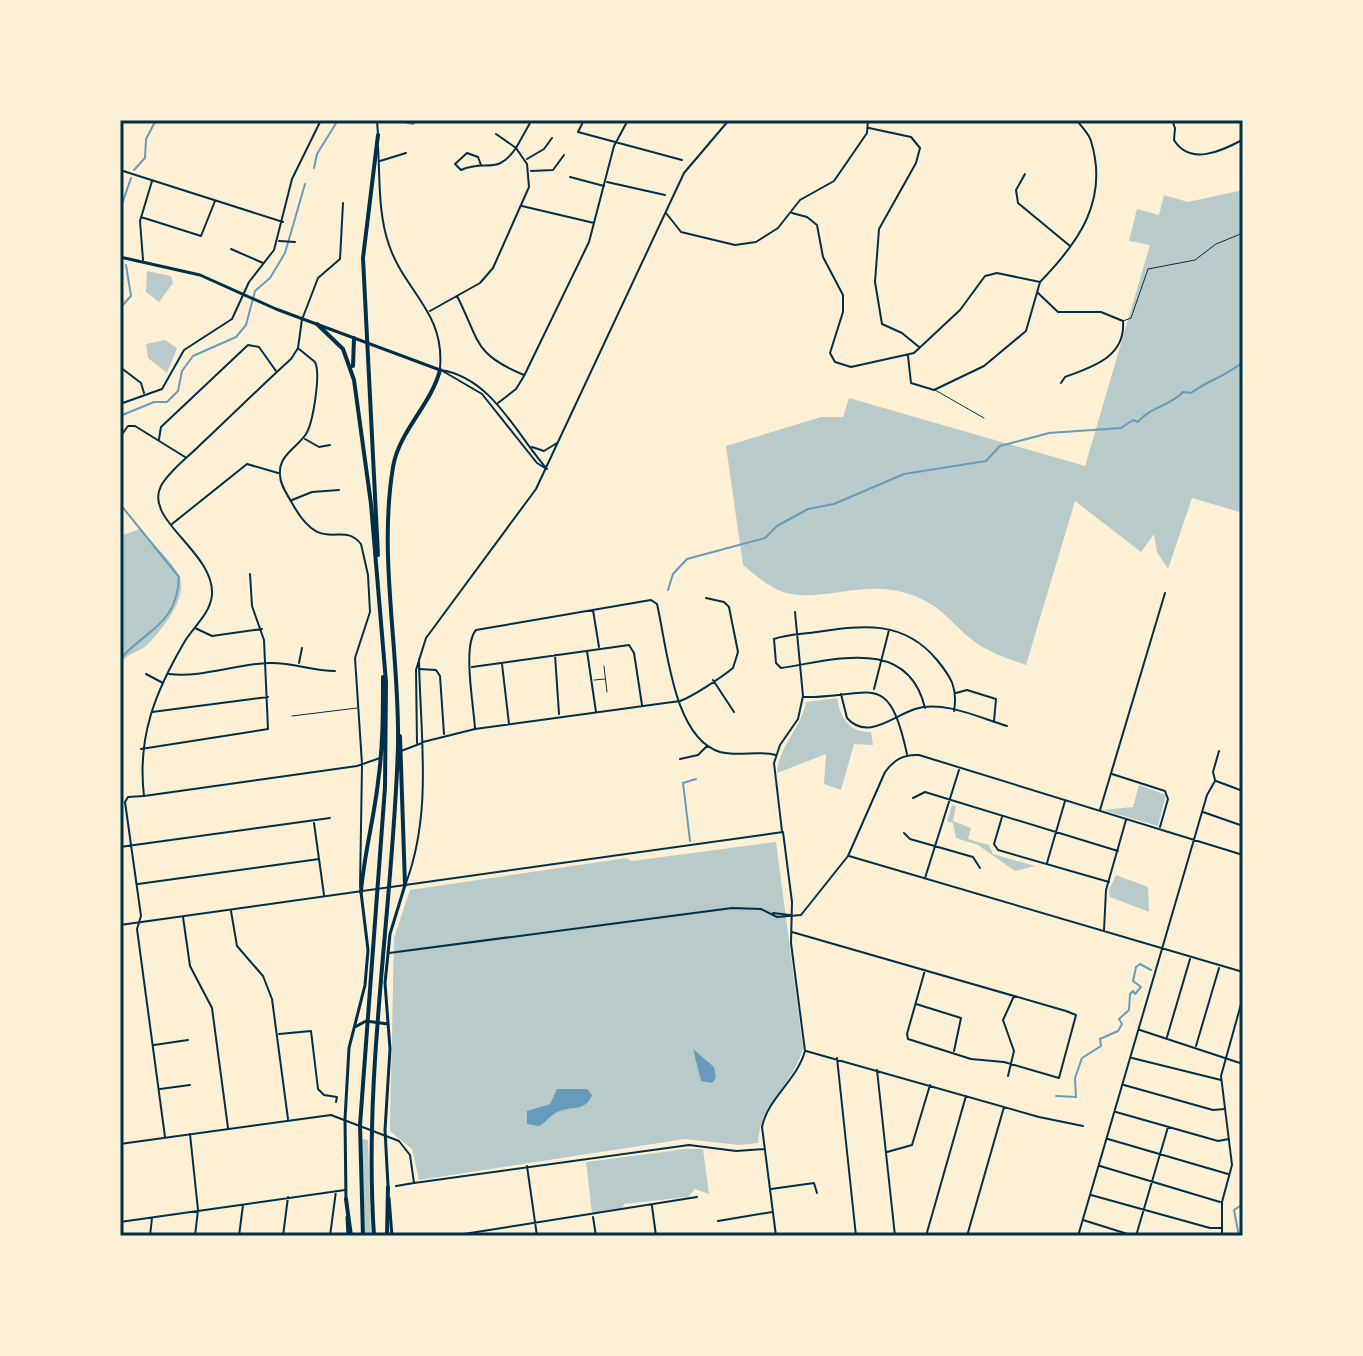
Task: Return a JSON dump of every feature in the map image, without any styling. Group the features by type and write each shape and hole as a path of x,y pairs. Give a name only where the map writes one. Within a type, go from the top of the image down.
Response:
{"highway":[{"path":"363,1236 361,1114 386,766 363,241 378,135"},
{"path":"317,324 343,349 354,380"},
{"path":"354,338 354,380 380,601"},
{"path":"405,885 390,559 393,471 400,447 440,370"},
{"path":"361,892 364,852 384,748"},
{"path":"374,1236 371,1117 399,761"},
{"path":"388,1187 390,1236"},
{"path":"346,1199 349,1236"}],"main road":[{"path":"120,257 200,275 302,319 440,370"},
{"path":"388,1187 385,1133 390,1056 385,993 387,953 405,885"},
{"path":"346,1199 345,1119 352,1029 365,985 368,950 361,892"},
{"path":"352,1029 363,1021 388,1024"}],"street":[{"path":"120,136 122,120"},
{"path":"120,404 165,386 179,355 191,343 229,322 243,294 278,241 292,179 321,120"},
{"path":"377,120 383,224 389,246 404,276 430,311 439,338 440,370"},
{"path":"584,120 578,132 682,160"},
{"path":"497,404 516,389 524,376 584,253 616,142 628,120"},
{"path":"665,212 681,232 742,245 768,237 792,213 800,200 834,181 857,152 869,128 868,120"},
{"path":"909,355 911,383 934,390 984,366 1026,331 1040,282 1090,219 1094,200 1091,142 1077,120"},
{"path":"1172,120 1174,140 1185,150 1215,155 1242,140"},
{"path":"417,745 415,690 419,658 432,627 526,507 547,469 684,173 726,121"},
{"path":"481,165 478,157 467,153 459,157 455,167 459,170 481,165 497,166 516,148 530,122"},
{"path":"869,128 911,137 920,148 916,163 879,229 875,282 882,324 902,333 920,348"},
{"path":"430,311 486,277 529,187 530,171 526,159 496,134"},
{"path":"526,159 539,153 552,138"},
{"path":"379,161 406,153"},
{"path":"530,171 553,170 564,155"},
{"path":"120,170 284,223"},
{"path":"1025,174 1016,190 1018,203 1070,246"},
{"path":"570,177 665,195"},
{"path":"143,260 141,217 152,180"},
{"path":"141,217 201,236 215,201"},
{"path":"144,796 141,749 151,712 163,683 208,608 212,583 204,564 160,509 159,491 186,458 277,372 298,348 302,319 318,278 340,259 343,203"},
{"path":"521,206 595,223"},
{"path":"792,213 807,217 817,225 823,257 843,295 843,312 831,346 835,362 851,367 909,355 920,348 960,310 985,276 997,273 1040,282"},
{"path":"278,241 294,242"},
{"path":"231,249 264,263"},
{"path":"1036,291 1058,312 1101,312 1123,321 1113,354 1105,361 1065,377 1061,383"},
{"path":"456,295 482,352 499,365 524,376"},
{"path":"159,439 161,427 248,345 259,347 277,372"},
{"path":"298,348 311,357 319,374 310,428 287,453 279,473 302,522 313,532 349,535 361,544 368,575 370,612 355,658 364,801 358,870 361,892"},
{"path":"120,367 141,383 145,394"},
{"path":"440,370 475,384 497,404 547,469"},
{"path":"440,370 482,394 537,463 547,469"},
{"path":"120,437 132,425 186,458"},
{"path":"304,438 319,447 330,445"},
{"path":"528,445 546,451 561,439"},
{"path":"171,525 247,464 279,473"},
{"path":"291,500 312,492 339,490"},
{"path":"141,749 268,729 266,663 262,629 252,606 250,574"},
{"path":"1100,811 1165,593"},
{"path":"165,1138 126,799 362,765 444,735 475,729 680,701 694,696 733,668 738,652 729,607 724,602 706,598"},
{"path":"475,729 470,640 481,628 593,608 656,602 680,701 691,731 707,746 731,754 762,752 776,755"},
{"path":"593,608 599,648"},
{"path":"776,1236 764,1149 765,1117 799,1068 805,1051 774,767 776,755 798,719 803,696 795,612"},
{"path":"925,708 921,690 909,675 883,658 781,668 776,663 774,639 854,626 889,627 908,635 932,655 952,680 956,693 954,711"},
{"path":"874,691 889,627"},
{"path":"194,628 208,636 262,629"},
{"path":"470,668 631,646 642,706"},
{"path":"298,664 302,648"},
{"path":"587,650 596,713"},
{"path":"555,655 559,714"},
{"path":"405,885 422,813 419,658"},
{"path":"168,674 266,663 298,664 310,671 335,671"},
{"path":"502,664 509,725"},
{"path":"419,669 436,670 440,676 444,735"},
{"path":"146,674 163,683"},
{"path":"713,680 734,712"},
{"path":"956,693 967,690 996,699 994,722"},
{"path":"803,696 874,691"},
{"path":"874,691 898,717 908,755"},
{"path":"841,694 847,718 857,726 873,728 925,708 954,711 1007,726"},
{"path":"151,712 268,697"},
{"path":"680,759 698,755 707,746"},
{"path":"1078,1236 1194,838 1215,781 1213,772 1219,751"},
{"path":"387,953 732,908 757,908 777,917 807,912 848,856 885,772 893,762 908,755 919,755 1243,855"},
{"path":"925,879 960,768"},
{"path":"1111,774 1165,791 1168,799 1160,828"},
{"path":"1215,781 1243,791"},
{"path":"913,798 925,792 1118,851"},
{"path":"1047,864 1065,801"},
{"path":"1202,812 1243,826"},
{"path":"1002,816 995,848 1109,882"},
{"path":"120,847 330,818"},
{"path":"1104,932 1109,882 1127,818"},
{"path":"313,820 324,897"},
{"path":"120,925 783,832"},
{"path":"904,833 934,846 973,857 980,868"},
{"path":"848,856 1243,972"},
{"path":"137,884 319,859"},
{"path":"231,911 237,946 270,990 288,1120"},
{"path":"183,917 190,966 212,1008 228,1129"},
{"path":"791,932 925,970 1076,1015 1059,1078 1012,1065 971,1059 908,1039 925,970"},
{"path":"1167,1038 1191,958"},
{"path":"1196,1048 1220,966"},
{"path":"1008,1076 1014,1051 1003,1020 1014,996"},
{"path":"1222,1236 1222,1202 1229,1174 1229,1139 1221,1080 1243,997"},
{"path":"915,1004 963,1021 954,1052"},
{"path":"1139,1030 1243,1064"},
{"path":"277,1034 311,1031 318,1089 324,1095 337,1097 336,1102"},
{"path":"153,1045 188,1040"},
{"path":"805,1051 1083,1126"},
{"path":"1131,1057 1221,1080"},
{"path":"837,1058 856,1236"},
{"path":"877,1070 895,1236"},
{"path":"158,1089 190,1085"},
{"path":"886,1152 912,1145 930,1085"},
{"path":"1123,1085 1213,1110 1225,1109"},
{"path":"926,1236 966,1096"},
{"path":"967,1236 1004,1107"},
{"path":"1114,1112 1218,1141 1229,1139"},
{"path":"120,1144 326,1115 385,1133 406,1148 414,1183"},
{"path":"1082,1220 1136,1236 1168,1127"},
{"path":"190,1134 198,1210 195,1236"},
{"path":"1107,1139 1229,1174"},
{"path":"396,1186 689,1145 736,1151 764,1149"},
{"path":"527,1166 537,1236"},
{"path":"1098,1166 1222,1202"},
{"path":"770,1189 814,1183 817,1193"},
{"path":"120,1222 346,1190"},
{"path":"330,1236 336,1191"},
{"path":"1090,1194 1210,1228 1221,1228"},
{"path":"283,1236 288,1197"},
{"path":"451,1236 697,1197"},
{"path":"239,1236 243,1204"},
{"path":"652,1206 656,1236"},
{"path":"718,1221 773,1212"},
{"path":"593,1215 596,1236"},
{"path":"150,1236 152,1218"}],"lane":[{"path":"1123,321 1131,318 1148,269 1195,260 1216,244 1243,233"},
{"path":"934,390 984,418"},
{"path":"604,666 607,692"},
{"path":"591,680 606,678"},
{"path":"292,716 357,708"}],"shaded area":[{"path":"1243,190 1243,513 1192,498 1168,569 1157,552 1154,534 1141,552 1075,501 1026,665 981,646 929,603 906,593 871,589 792,594 773,588 743,565 726,446 821,417 843,417 849,398 1085,466 1150,245 1129,241 1137,209 1159,215 1164,195 1188,202"},
{"path":"147,271 171,276 173,283 159,302 146,292"},
{"path":"165,340 177,348 167,373 148,358 146,344"},
{"path":"140,529 177,572 180,595 160,631 120,666 120,536"},
{"path":"837,698 846,722 856,730 871,732 873,745 854,744 841,790 824,784 826,754 777,773 782,754 800,721 806,702"},
{"path":"1139,785 1166,795 1158,826 1103,810 1133,807"},
{"path":"952,805 956,806 953,821 971,828 968,839 989,845 993,854 1035,866 1015,871 978,845 956,838 953,823 947,821"},
{"path":"776,842 803,1048 799,1061 764,1117 758,1143 739,1145 685,1139 419,1180 412,1149 390,1131 394,938 410,890 626,858 632,861"},
{"path":"1116,875 1148,887 1149,912 1110,897 1109,890"},
{"path":"362,1139 368,1140 371,1236 365,1236"},
{"path":"703,1149 709,1194 695,1189 688,1197 624,1204 622,1208 592,1213 586,1162"}],"water":[{"path":"693,1049 714,1067 716,1078 712,1083 701,1081"},
{"path":"557,1089 587,1089 592,1095 585,1105 559,1111 539,1126 527,1124 527,1111 550,1104"}],"waterway":[{"path":"134,170 145,158 146,139 156,120"},
{"path":"314,168 317,154 338,120"},
{"path":"395,120 413,124 417,120"},
{"path":"120,210 131,178"},
{"path":"120,416 154,402 167,402 178,391 182,371 193,356 236,337 246,325 255,291 270,278 285,253 305,184"},
{"path":"120,244 122,250"},
{"path":"120,308 131,296 126,265"},
{"path":"668,590 673,574 687,559 765,538 777,526 808,509 834,504 904,474 986,461 1000,446 1049,433 1121,428 1133,420 1138,422 1183,392 1191,393 1243,362"},
{"path":"120,504 179,577 177,593 167,616 120,659"},
{"path":"120,713 120,720"},
{"path":"690,841 683,783 696,779"},
{"path":"1056,1096 1076,1097 1075,1078 1082,1058 1101,1046 1100,1039 1118,1031 1122,1024 1119,1019 1129,1010 1130,994 1133,991 1135,994 1141,987 1133,981 1136,967 1140,964 1151,970"},
{"path":"1239,1236 1234,1210 1243,1204"}]}
